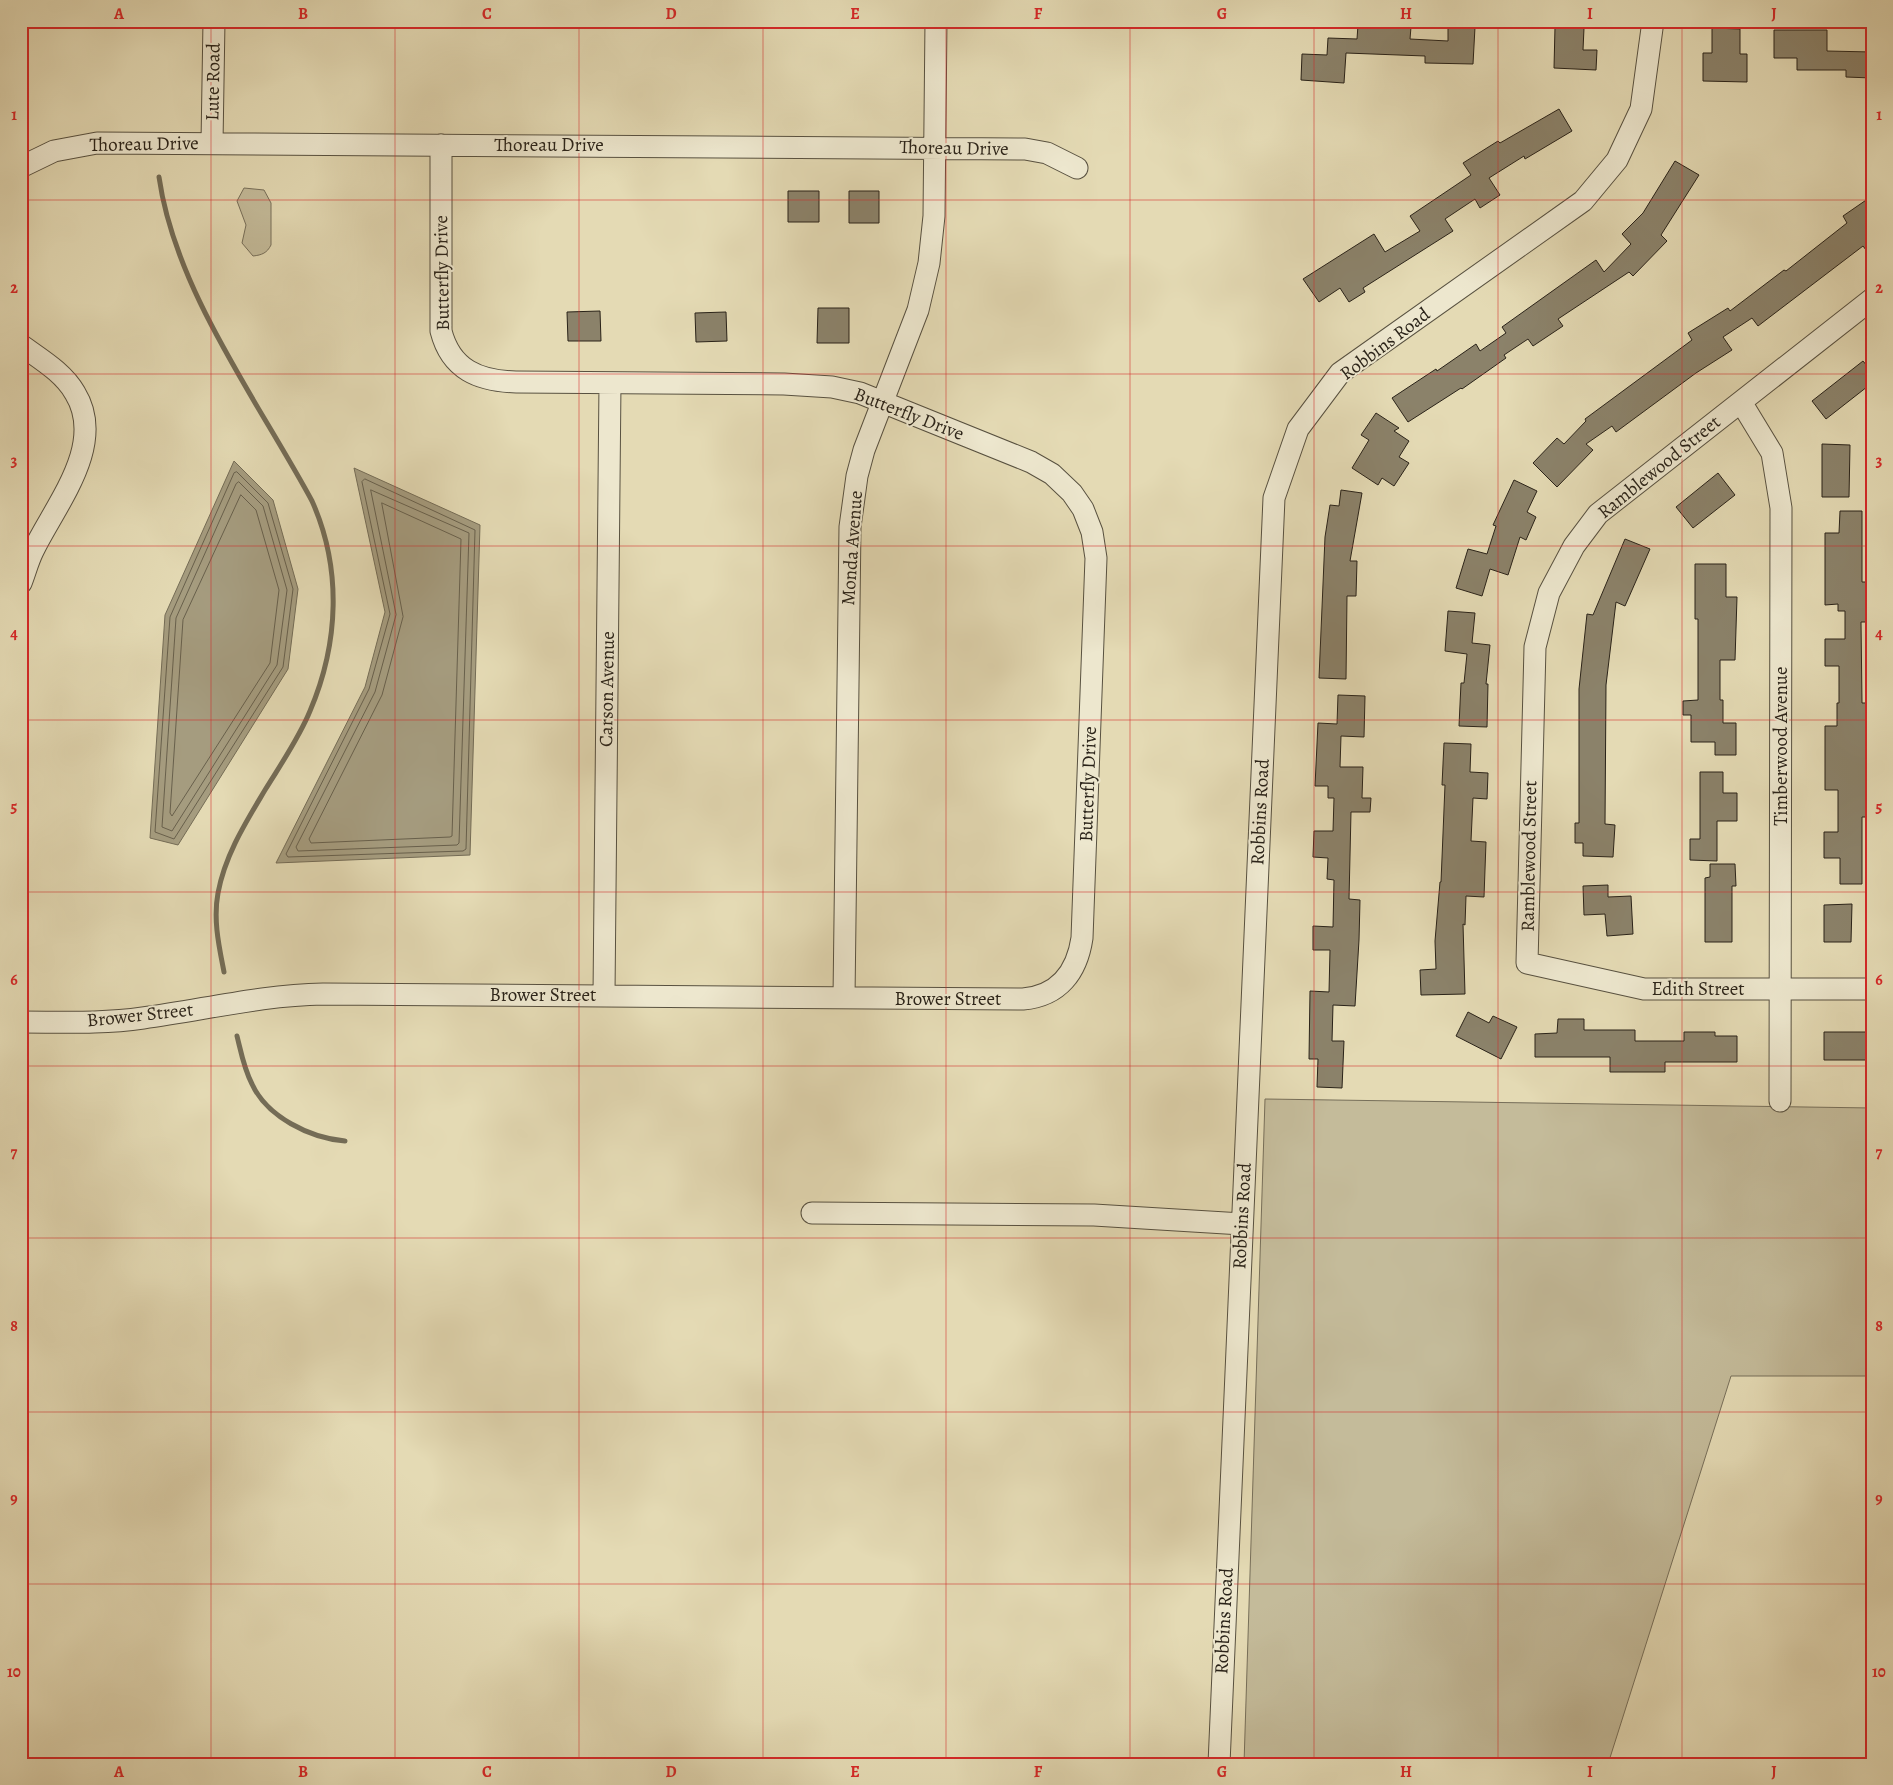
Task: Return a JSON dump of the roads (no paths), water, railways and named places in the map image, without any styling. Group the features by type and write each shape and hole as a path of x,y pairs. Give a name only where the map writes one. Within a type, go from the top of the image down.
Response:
{"street":[{"name":"Lute Road","path":"212,143 214,21"},
{"name":"Monda Avenue","path":"844,998 850,527 860,464 916,316 924,288 933,230 936,21"},
{"name":"Robbins Road","path":"1219,1764 1274,498 1298,429 1340,373 1583,201 1617,160 1641,109 1653,21"},
{"name":"Thoreau Drive","path":"21,167 54,151 82,144 212,143 934,147 1038,150 1077,168"},
{"name":"Butterfly Drive","path":"441,144 440,317 443,337 452,355 471,374 494,381 804,384 847,389 1031,462 1048,472 1076,498 1090,526 1096,558 1082,938 1076,964 1063,983"},
{"name":"Ramblewood Street","path":"1527,963 1535,646 1549,593 1574,546 1598,514 1872,299"},
{"path":"21,345 53,368 70,385 81,404 85,428 78,463 32,552 21,583"},
{"name":"Carson Avenue","path":"604,995 610,383"},
{"name":"Timberwood Avenue","path":"1741,402 1772,453 1781,508 1780,1101"},
{"name":"Edith Street","path":"1527,963 1644,989 1872,989"},
{"name":"Brower Street","path":"21,1022 115,1021 302,994 1023,999 1042,996 1063,983"},
{"path":"812,1213 1094,1215 1242,1224"}],"water":[{"path":"234,461 273,500 298,589 288,669 178,845 150,838 165,615"},
{"path":"354,468 480,525 470,855 276,863 365,687 385,612"}],"waterway":[{"path":"159,177 168,219 182,261 200,303 221,344 312,501 322,526 332,579 333,606 331,632 327,659 320,685 301,731 237,839 221,879 216,923 224,972"},
{"path":"237,1036 249,1078 259,1096 268,1106 279,1116 304,1130 345,1141"}]}
